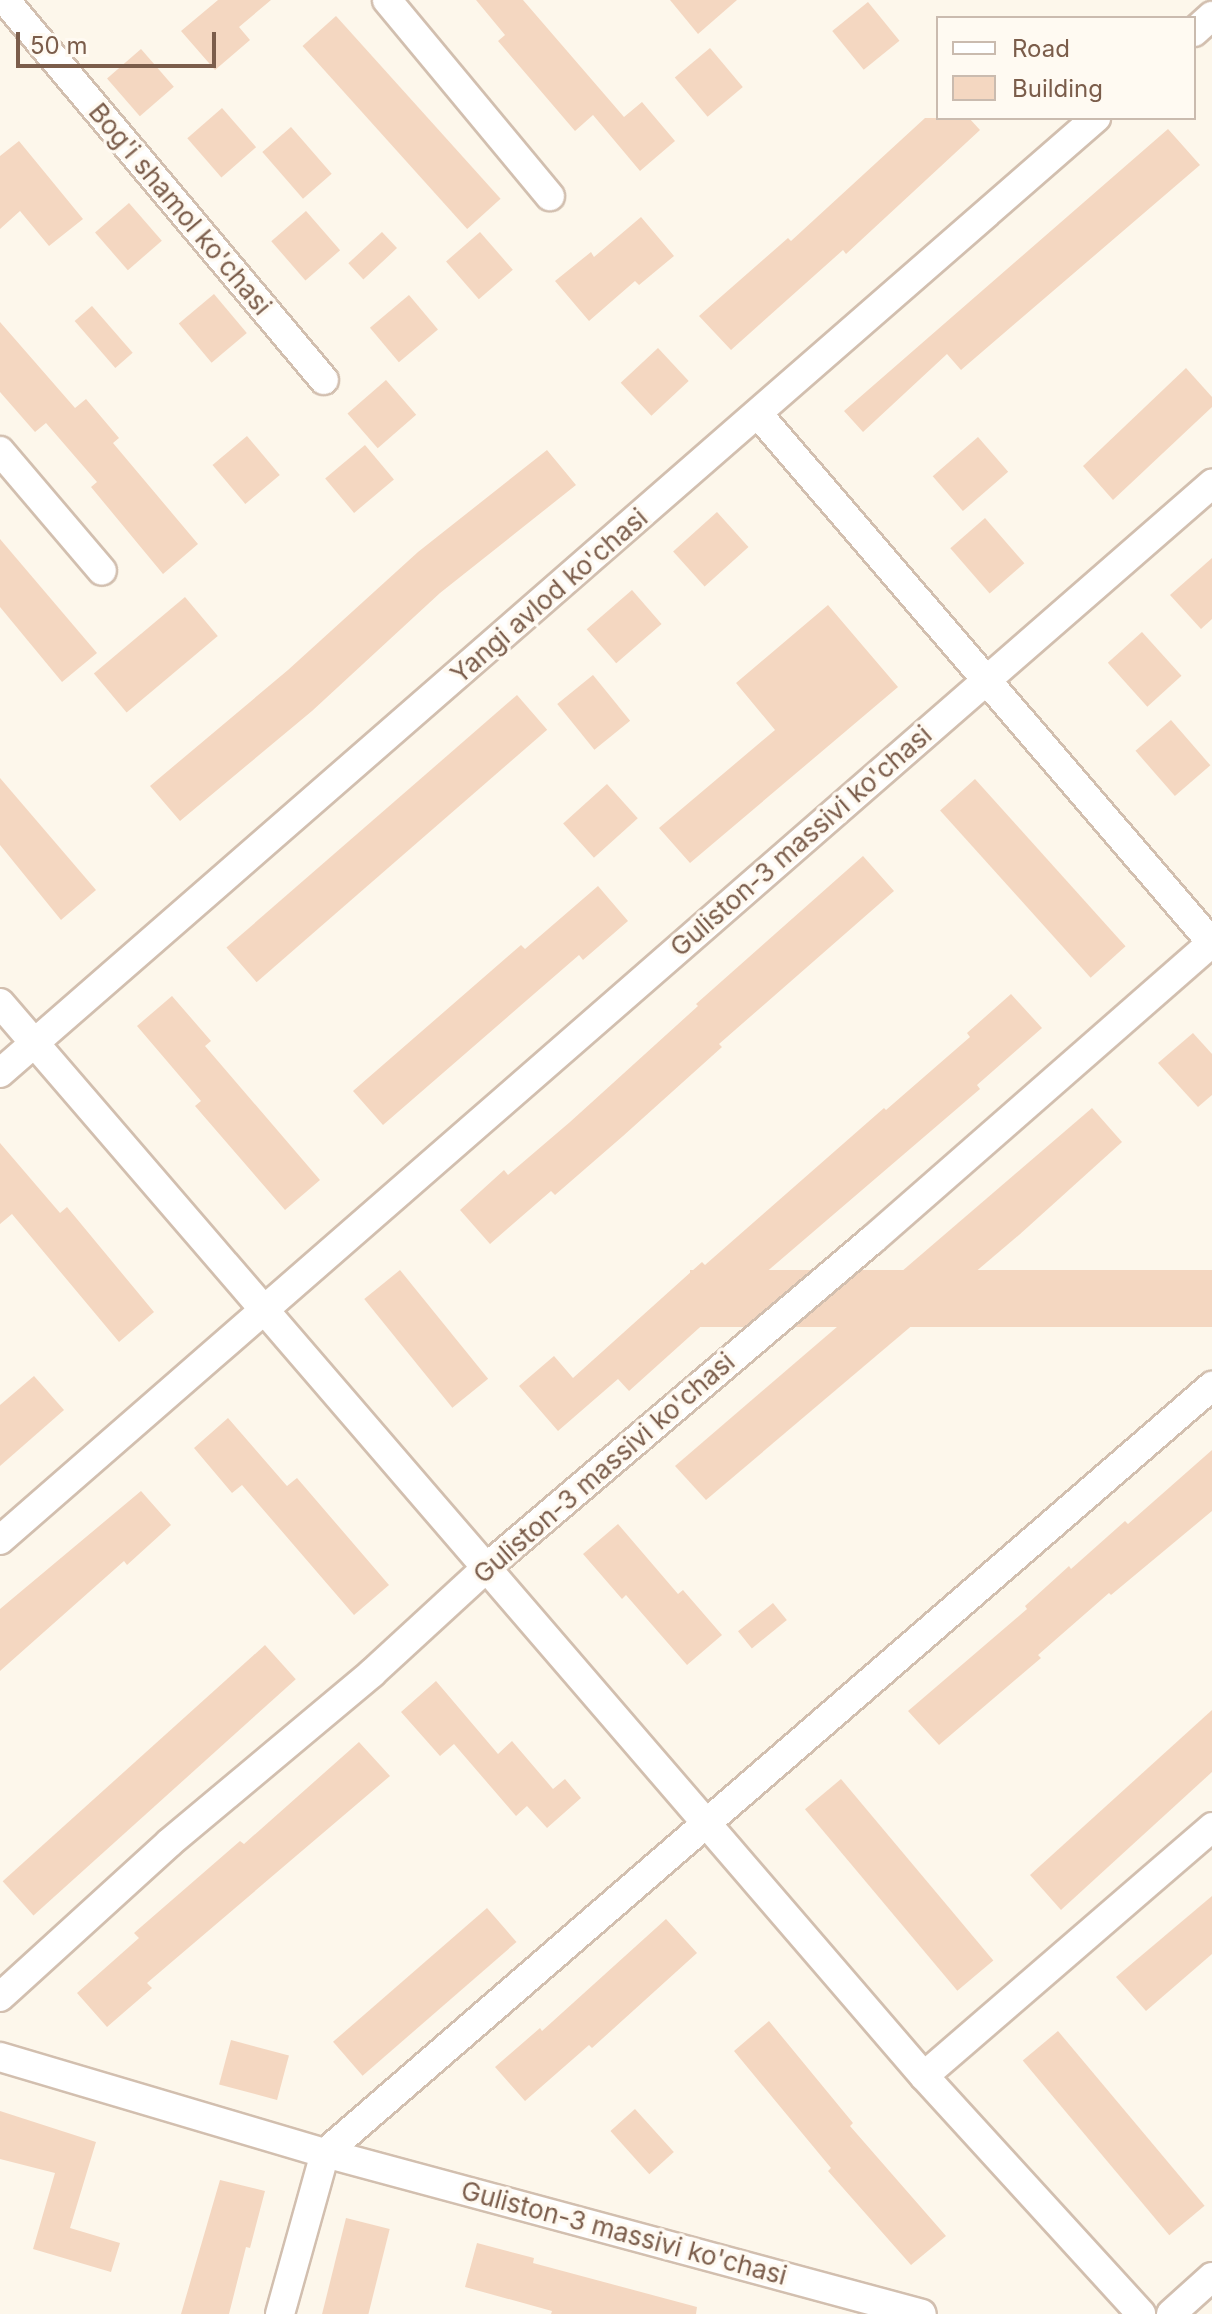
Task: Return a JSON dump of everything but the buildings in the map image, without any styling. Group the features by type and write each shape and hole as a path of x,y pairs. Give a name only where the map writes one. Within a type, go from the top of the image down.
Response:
{"street":[{"name":"Bog'i shamol ko'chasi","path":"5,0 324,380"},
{"path":"387,0 550,196"},
{"path":"1196,30 1212,16"},
{"name":"Yangi avlod ko'chasi","path":"0,1073 1094,120"},
{"name":"Guliston-3 massivi ko'chasi","path":"0,1997 169,1843 372,1673 486,1568 872,1240 1212,943 758,414"},
{"path":"0,451 102,571"},
{"name":"Guliston-3 massivi ko'chasi","path":"0,1540 1212,484"},
{"path":"0,1003 924,2076 1141,2314"},
{"path":"280,2314 325,2153 1212,1386"},
{"path":"924,2076 1212,1827"},
{"name":"Guliston-3 massivi ko'chasi","path":"0,2057 325,2153 922,2314"},
{"path":"1171,2314 1212,2277"}]}
